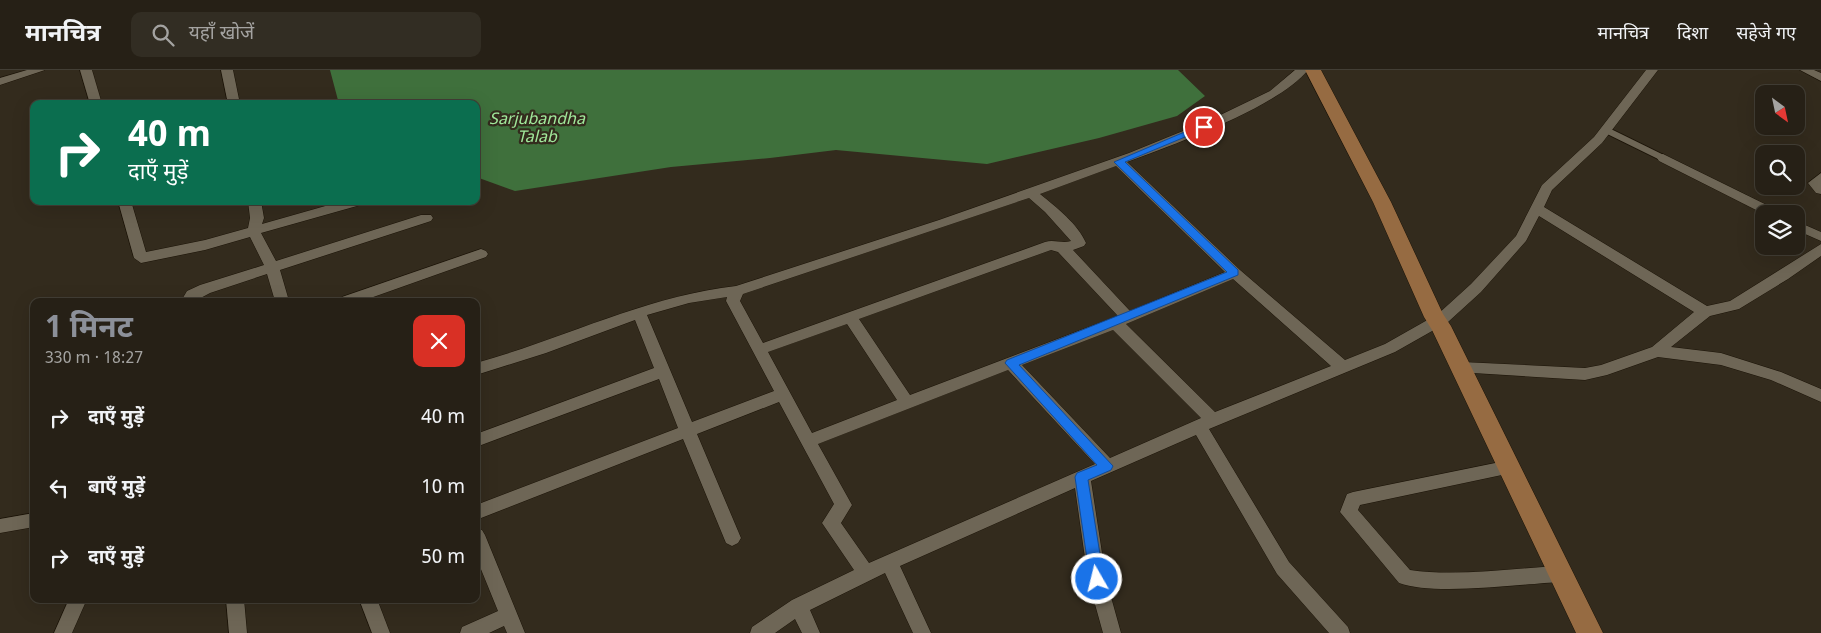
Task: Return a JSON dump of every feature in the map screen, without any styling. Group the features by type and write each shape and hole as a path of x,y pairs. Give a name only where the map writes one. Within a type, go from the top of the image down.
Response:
{"street":[{"path":"0,82 39,70"},
{"path":"86,70 95,100"},
{"path":"227,70 233,100"},
{"path":"480,368 547,347 638,313 707,293 737,291 1119,162 1187,135 1239,111 1275,92 1299,76 1302,70"},
{"path":"1313,70 1382,202 1590,633"},
{"path":"759,633 799,606 889,562 1206,423 1390,348 1438,321 1476,288 1521,238 1547,188 1606,130 1652,70"},
{"path":"1806,70 1821,78"},
{"path":"1663,158 1756,205"},
{"path":"1119,162 1235,273 1343,367"},
{"path":"1821,177 1814,183 1821,190"},
{"path":"760,350 1050,245 1063,248 1079,243 1050,208 1029,192"},
{"path":"125,205 141,258 205,245 345,205"},
{"path":"255,205 257,218 254,232 272,267 281,298"},
{"path":"1536,208 1643,276 1705,312"},
{"path":"190,298 192,295 205,289 426,218"},
{"path":"1805,229 1821,237"},
{"path":"1063,248 1206,423 1283,568 1341,633"},
{"path":"1462,368 1585,374 1602,371 1657,351 1686,325 1705,312 1734,305 1783,276 1821,249"},
{"path":"370,297 482,254"},
{"path":"808,441 1122,320 1235,273"},
{"path":"737,291 733,301 843,505 831,523 866,574"},
{"path":"638,313 732,538"},
{"path":"850,317 906,403"},
{"path":"1657,351 1721,359 1776,376 1821,396"},
{"path":"1011,363 1107,466"},
{"path":"480,440 663,371"},
{"path":"480,511 783,394"},
{"path":"1510,467 1353,499 1349,512 1405,576 1423,580 1561,574"},
{"path":"1082,477 1097,579 1112,633"},
{"path":"0,526 30,521"},
{"path":"480,545 516,633"},
{"path":"889,562 922,633"},
{"path":"63,633 76,603"},
{"path":"235,603 238,633"},
{"path":"370,603 381,633"},
{"path":"799,606 811,633"},
{"path":"469,633 508,615"}],"lane":[{"path":"1606,130 1663,158"}],"water":[{"name":"Sarjubandha Talab","path":"330,70 1178,70 1205,96 1177,116 1099,138 987,164 836,150 671,167 515,191 480,178 480,100 338,100"}],"route":[{"path":"1097,579 1082,477 1107,466 1011,363 1115,323 1235,273 1119,162 1204,127"}]}
